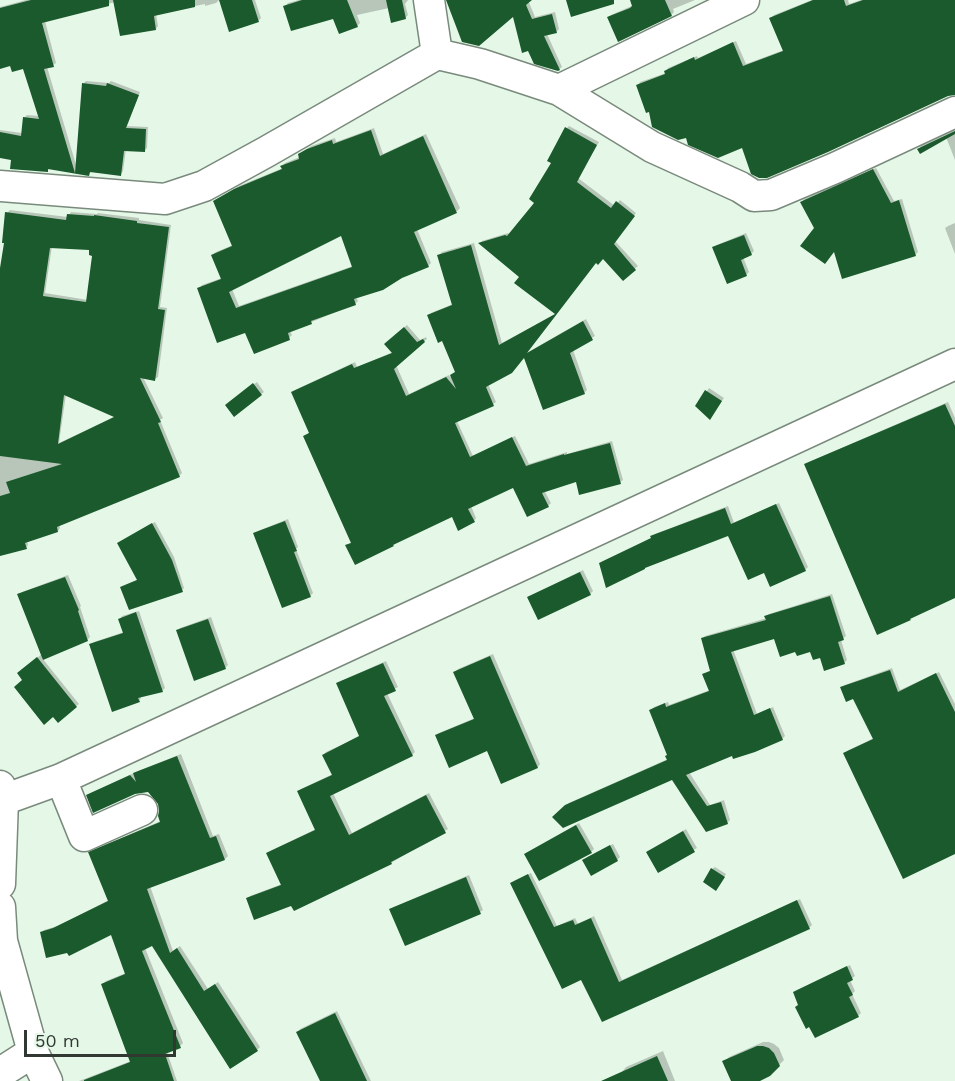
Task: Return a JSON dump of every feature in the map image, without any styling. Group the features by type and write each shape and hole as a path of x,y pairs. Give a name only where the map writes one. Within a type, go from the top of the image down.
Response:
{"street":[{"path":"429,0 437,54"},
{"path":"560,90 744,0"},
{"path":"0,186 165,200 204,186 437,54 480,64 560,90 652,147 740,187 754,196 771,195 836,168 955,112"},
{"path":"0,884 2,793 61,779 955,364"},
{"path":"61,779 84,836 142,810"},
{"path":"0,906 2,940 33,1052 46,1081"},
{"path":"0,1073 33,1052"}],"building":[{"path":"31,0 109,0 109,6 42,23 54,67 44,69 75,173 82,83 106,86 107,83 139,95 126,128 146,129 145,152 124,151 121,176 90,172 89,176 48,169 48,172 10,169 11,160 0,158 0,132 21,136 23,117 39,119 23,69 12,72 10,66 0,69 0,8"},
{"path":"113,0 195,0 195,7 154,16 156,30 120,36"},
{"path":"219,0 252,0 259,22 229,32"},
{"path":"302,0 347,0 358,27 339,34 333,19 291,31 283,6"},
{"path":"386,0 402,0 406,19 391,23"},
{"path":"446,0 532,0 526,5 532,19 552,14 557,33 544,36 560,70 534,64 528,51 522,53 513,17 479,46 462,42"},
{"path":"566,0 614,0 614,4 571,17"},
{"path":"630,0 665,0 672,16 618,42 607,17 630,8 632,6"},
{"path":"813,0 844,0 846,6 863,0 955,0 955,95 948,96 767,178 759,178 751,174 742,148 718,158 688,145 686,138 678,140 652,127 649,112 646,113 636,85 665,74 664,71 694,57 695,60 733,42 743,66 783,51 769,18"},
{"path":"565,127 597,145 577,182 611,208 616,201 635,216 614,244 636,270 623,281 603,259 598,265 596,263 527,353 583,321 593,340 570,353 585,394 543,410 524,358 512,373 486,387 494,406 455,423 470,457 512,437 526,466 610,443 621,484 579,495 576,482 542,493 549,507 527,517 513,488 468,509 475,522 458,531 452,517 355,565 345,545 351,543 303,436 309,433 291,392 352,364 354,368 392,353 384,344 404,327 417,342 423,339 425,342 394,369 406,396 446,377 456,389 450,375 455,372 442,341 438,343 427,315 452,305 437,255 471,245 499,345 555,314 514,283 519,277 478,243 507,236 534,203 529,199 551,163 547,161"},
{"path":"371,130 380,156 423,136 457,213 414,232 429,267 402,278 383,290 354,299 356,305 311,321 312,324 288,333 290,340 254,354 245,333 217,343 197,288 221,279 211,255 232,246 213,201 234,189 282,169 280,166 299,159 298,154 307,149 332,140 333,144","holes":["341,236 352,267 236,308 229,292"]},
{"path":"955,131 955,134 920,154 917,149"},
{"path":"873,169 891,203 899,200 916,256 842,279 834,252 825,264 800,246 814,228 800,202"},
{"path":"5,212 66,220 67,214 94,215 169,227 158,309 165,310 155,381 140,378 161,422 158,423 180,477 57,527 58,532 25,543 27,549 0,556 0,496 10,493 6,482 62,464 0,456 0,268 4,243 2,243","holes":["50,248 89,250 89,255 92,256 86,302 43,296","64,395 114,417 58,444"]},
{"path":"744,235 752,255 741,260 747,276 727,284 712,247"},
{"path":"253,383 262,395 234,417 225,405"},
{"path":"705,390 722,401 710,420 695,406"},
{"path":"945,404 955,426 955,598 877,635 804,464"},
{"path":"776,504 806,571 770,587 764,573 748,580 728,536 645,568 606,588 599,563 651,538 650,536 725,508 731,524"},
{"path":"285,521 311,597 282,608 253,533"},
{"path":"152,523 172,560 183,592 129,610 120,587 137,580 117,543"},
{"path":"580,572 591,595 538,620 527,597"},
{"path":"65,577 79,610 88,641 43,660 17,594"},
{"path":"830,596 844,640 838,642 845,664 824,671 820,658 813,660 810,652 797,656 795,652 780,657 774,639 731,652 754,715 770,708 783,740 733,759 732,756 686,775 707,806 721,802 728,824 706,832 672,780 563,828 552,817 565,805 667,760 649,710 665,703 666,707 709,691 702,674 710,671 701,638 766,620 764,616"},
{"path":"136,612 163,692 138,698 140,702 112,712 89,644 123,633 118,619"},
{"path":"208,619 226,669 194,681 176,630"},
{"path":"490,656 538,768 501,784 487,751 449,768 435,735 474,719 453,672"},
{"path":"37,657 77,707 58,723 53,717 44,725 14,687 22,680 17,673"},
{"path":"383,663 396,691 384,696 413,756 330,796 349,835 426,795 446,833 391,862 392,864 294,911 291,906 254,920 246,898 281,885 266,853 315,830 297,791 332,775 322,755 359,736 336,683"},
{"path":"890,670 898,692 936,673 955,712 955,854 903,879 843,753 873,739 853,699 846,702 840,687"},
{"path":"177,756 210,838 216,836 225,860 147,889 170,953 177,948 204,991 215,984 258,1051 230,1069 152,946 142,951 181,1048 165,1054 174,1081 84,1081 130,1062 101,984 125,974 111,935 69,956 67,953 46,958 40,932 108,901 88,852 160,822 158,804 148,792 135,794 93,813 86,795 130,775 136,782 133,773"},
{"path":"576,825 592,853 539,881 524,854"},
{"path":"683,831 695,852 658,873 646,852"},
{"path":"610,845 618,861 591,876 582,860"},
{"path":"711,868 725,877 716,891 703,882"},
{"path":"528,874 554,927 573,920 575,925 591,918 619,982 797,900 810,929 602,1022 581,980 562,989 510,883"},
{"path":"466,877 481,914 405,946 389,909"},
{"path":"847,966 853,980 847,983 853,995 849,997 859,1017 815,1038 809,1027 806,1029 795,1007 798,1005 793,992"},
{"path":"335,1013 367,1081 320,1081 296,1032"},
{"path":"757,1046 769,1048 780,1066 770,1076 760,1081 731,1081 722,1061"},
{"path":"657,1056 668,1081 601,1081"}]}
